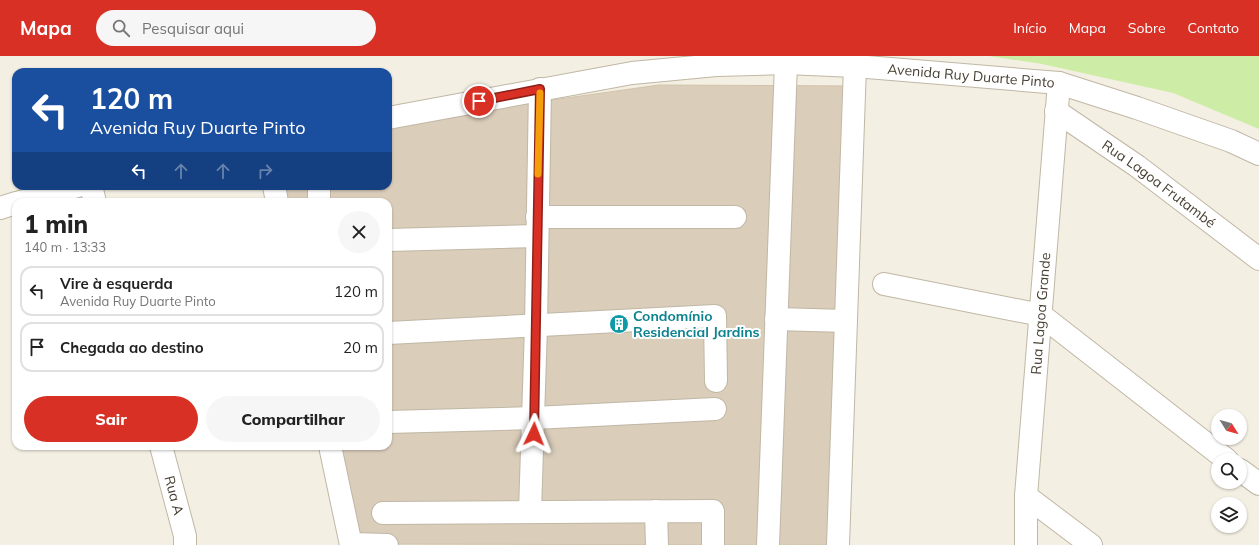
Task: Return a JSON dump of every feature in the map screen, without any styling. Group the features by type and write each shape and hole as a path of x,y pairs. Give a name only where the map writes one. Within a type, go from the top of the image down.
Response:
{"street":[{"name":"Avenida Ruy Duarte Pinto","path":"392,117 632,73 716,65 786,63 855,66 1059,83 1137,108 1231,141 1259,154"},
{"path":"768,545 786,63"},
{"path":"838,545 855,66"},
{"name":"Rua Lagoa Grande","path":"1026,545 1026,496 1059,83"},
{"path":"530,512 534,418 540,89"},
{"name":"Rua Lagoa Frutambé","path":"1056,111 1137,166 1259,259"},
{"path":"34,198 64,190"},
{"path":"0,208 12,204"},
{"path":"392,240 537,227 735,217"},
{"path":"884,284 1041,315 1218,453"},
{"path":"392,333 715,316 716,381"},
{"path":"776,319 846,321"},
{"path":"392,422 534,418 715,410"},
{"name":"Rua A","path":"162,450 185,536 185,545"},
{"path":"331,450 351,545 387,545"},
{"path":"1247,475 1259,484"},
{"path":"1026,496 1090,545"},
{"path":"656,511 657,545"},
{"path":"383,513 713,511 712,545"}],"green space":[{"path":"989,56 1259,56 1259,129 1173,93 1042,64"}],"building":[{"name":"Condomínio Residencial Jardins","path":"659,85 855,86 844,545 351,544 331,450 392,450 392,198 276,198 275,190 392,190 392,122"}],"slow traffic":[{"path":"538,174 540,93"}],"place":[{"name":"Condomínio Residencial Jardins","path":"619,324"}],"route":[{"path":"479,101 540,89 534,434"}]}
